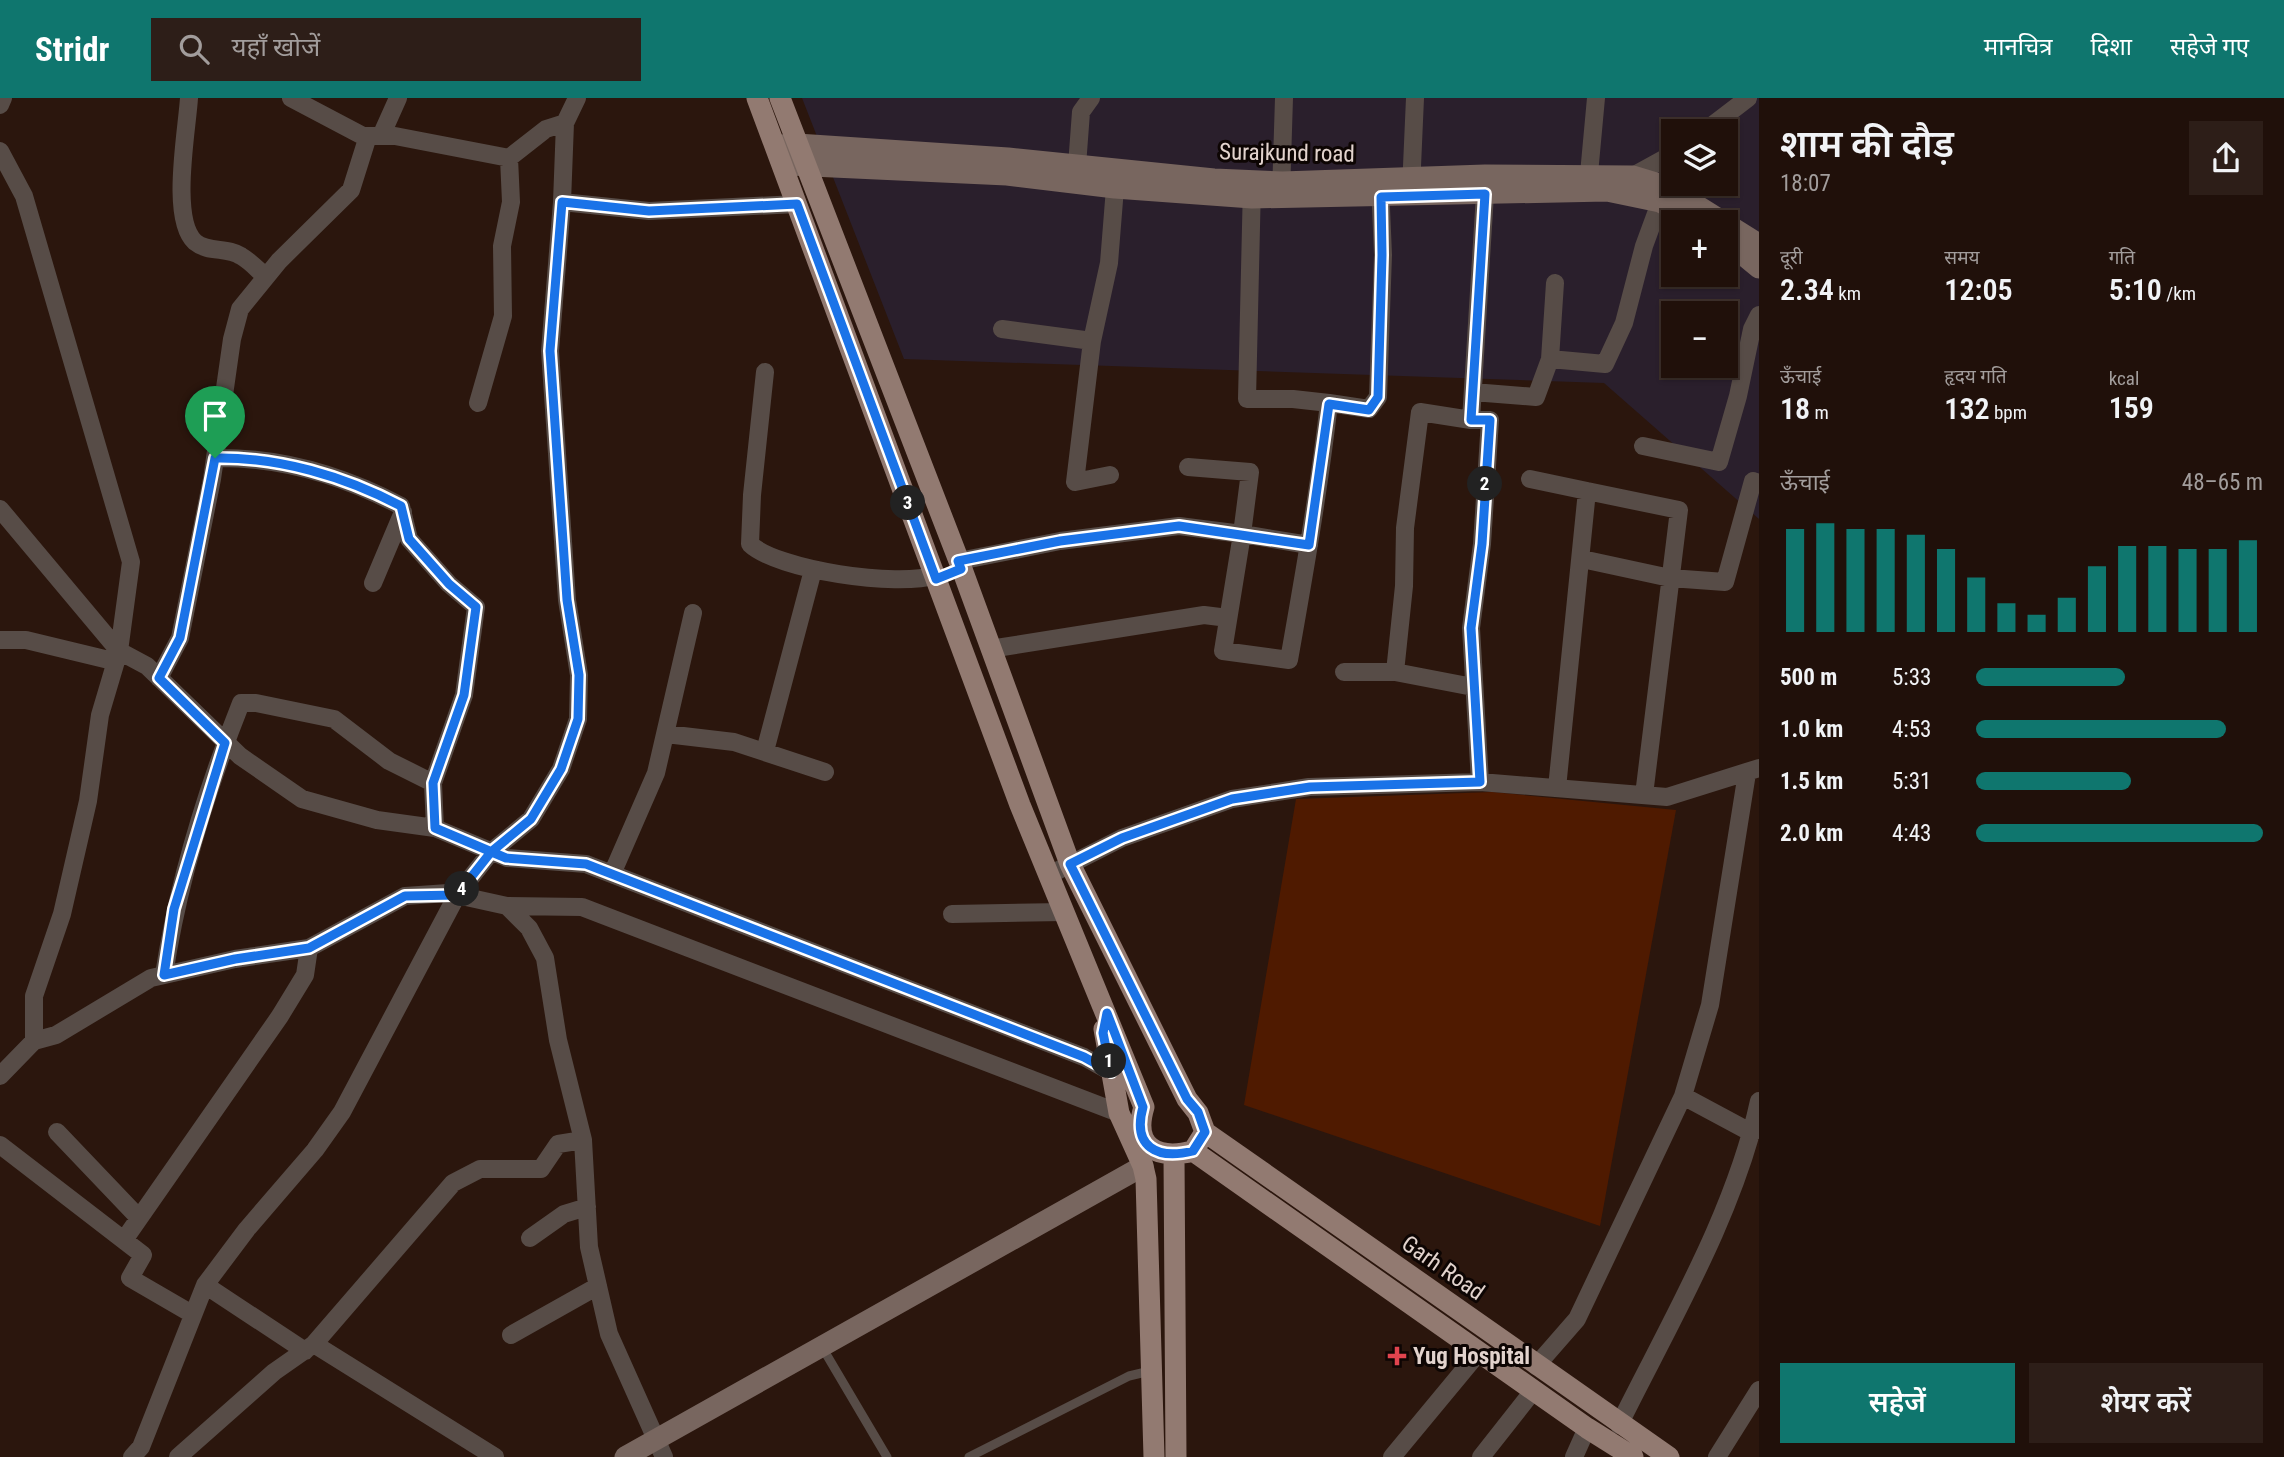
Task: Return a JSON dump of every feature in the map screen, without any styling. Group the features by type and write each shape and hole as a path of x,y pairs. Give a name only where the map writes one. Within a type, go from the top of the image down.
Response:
{"main road":[{"path":"757,98 785,151"},
{"path":"780,98 785,151 797,204 1049,875 1143,1107 1140,1119 1143,1139 1154,1151 1192,1138"},
{"path":"805,164 960,565 1070,864 1187,1099 1192,1138 1176,1457"},
{"path":"935,577 960,565"},
{"path":"1107,1013 1103,1033 1119,1113 1143,1166 1147,1195 1154,1457"},
{"name":"Garh Road","path":"1192,1138 1414,1292 1536,1366 1669,1457"},
{"name":"Garh Road","path":"1414,1292 1479,1352 1587,1429 1633,1457"}],"street":[{"path":"0,105 3,98"},
{"path":"188,98 181,206 186,231 196,243 209,249 240,255 266,277"},
{"path":"290,98 374,136 509,158 546,129 565,123"},
{"path":"159,678 180,638 215,458 232,339 240,309 266,277 351,190 374,136 398,98"},
{"path":"132,1457 141,1447 159,1405 205,1285 247,1230 315,1150 342,1112 457,895 491,852 531,819 561,769 578,719 579,675 567,600 550,351 562,202 565,123 577,98"},
{"path":"1076,174 1081,112 1091,98"},
{"path":"1282,190 1284,98"},
{"path":"1416,98 1411,187 1485,194 1589,182 1596,98"},
{"path":"1721,119 1748,98"},
{"path":"0,151 24,196 131,562 116,656 100,715 88,801 62,914 34,996 34,1041"},
{"path":"785,151 805,164 1008,167"},
{"name":"Surajkund road","path":"785,151 1008,167 1117,179 1252,189 1380,189 1589,182 1630,185 1661,193"},
{"path":"478,403 503,316 502,246 511,202 509,158"},
{"path":"1630,185 1661,163"},
{"path":"1110,475 1075,482 1092,341 1110,263 1117,179"},
{"path":"1252,189 1247,399 1293,399 1369,410 1378,397 1382,255 1380,189"},
{"path":"1471,420 1485,194"},
{"path":"1550,359 1605,364 1624,323 1644,246 1662,196"},
{"path":"1665,196 1682,210"},
{"name":"Surajkund road","path":"1667,196 1759,244"},
{"path":"562,202 649,211 797,204"},
{"path":"1738,251 1759,268"},
{"path":"1473,392 1536,397 1550,359 1555,283"},
{"path":"1643,446 1719,462 1738,396 1752,329 1759,315"},
{"path":"1002,329 1092,341"},
{"path":"765,372 752,495 750,544 758,551 813,570 880,579 935,577"},
{"path":"1188,467 1250,472 1223,650 1289,660 1329,404"},
{"path":"1395,673 1404,586 1405,528 1420,412 1471,420 1490,420 1482,544 1471,628 1480,782"},
{"path":"215,458 256,458 345,480 401,506 409,539 449,584 476,607 464,695 433,783 435,828"},
{"path":"1530,479 1679,510 1644,795"},
{"path":"1582,559 1670,578 1725,582 1753,481 1759,483"},
{"path":"1557,788 1587,491"},
{"path":"0,509 116,656"},
{"path":"373,583 403,512"},
{"path":"960,565 1060,541 1179,526 1309,545"},
{"path":"765,751 813,570"},
{"path":"612,874 656,773 692,613"},
{"path":"990,649 1204,615 1228,618"},
{"path":"0,640 26,640 116,656 147,666 225,743 302,799 377,820 435,828 506,858 586,864 1084,1057 1111,1072"},
{"path":"1344,673 1395,673 1473,687"},
{"path":"164,975 174,909 225,743 242,703 256,703 334,719 389,761 433,783"},
{"path":"666,734 734,742 825,772"},
{"path":"1049,875 1122,838 1232,799 1310,787 1480,782 1667,797 1753,770 1710,1005 1683,1096 1577,1320 1536,1366"},
{"path":"0,1076 34,1041 55,1035 151,978 235,959 309,948 405,896 457,895 506,906 582,907 1119,1113"},
{"path":"506,906 529,928 545,958 558,1040 583,1140 589,1247 609,1334 646,1452 821,1346 1143,1166"},
{"path":"951,914 1064,912"},
{"path":"124,1240 280,1016 305,975 309,948"},
{"path":"1683,1096 1752,1133"},
{"path":"1619,1425 1720,1217 1752,1133 1759,1101"},
{"path":"57,1132 139,1218"},
{"path":"178,1457 274,1372 309,1348 453,1183 480,1170 541,1170 558,1144 583,1140"},
{"path":"0,1145 143,1255 130,1278 192,1314"},
{"path":"530,1238 564,1214 587,1207"},
{"path":"205,1285 495,1457"},
{"path":"511,1335 598,1286"},
{"path":"1392,1457 1479,1352"},
{"path":"1717,1457 1759,1390"},
{"path":"1481,1457 1533,1391"},
{"path":"1574,1457 1587,1429"}],"lane":[{"path":"821,1346 887,1457"},
{"path":"969,1457 1129,1376 1152,1370"}],"shaded area":[{"path":"802,98 1759,98 1759,519 1604,383 904,359"},
{"path":"1492,792 1676,810 1600,1226 1244,1105 1296,799"}],"place":[{"name":"Yug Hospital","path":"1397,1356"}],"route":[{"path":"215,458 180,638 159,678 225,743 174,909 164,975 235,959 309,948 405,896 448,893 457,895 491,852 531,819 561,769 578,719 579,675 567,600 550,351 562,202 649,211 797,204 936,579 961,569 958,561 1060,541 1179,526 1309,545 1329,404 1369,410 1378,397 1381,197 1485,194 1481,304 1471,420 1490,420 1482,544 1471,628 1480,782 1310,787 1232,799 1122,838 1070,864 1187,1099 1198,1112 1205,1132 1193,1151 1174,1156 1154,1151 1143,1139 1140,1119 1143,1107 1107,1013 1103,1033 1111,1072 1084,1057 586,864 506,858 491,852 435,828 433,783 464,695 471,662 476,607 449,584 409,539 401,506 345,480 256,458 215,458"}]}
